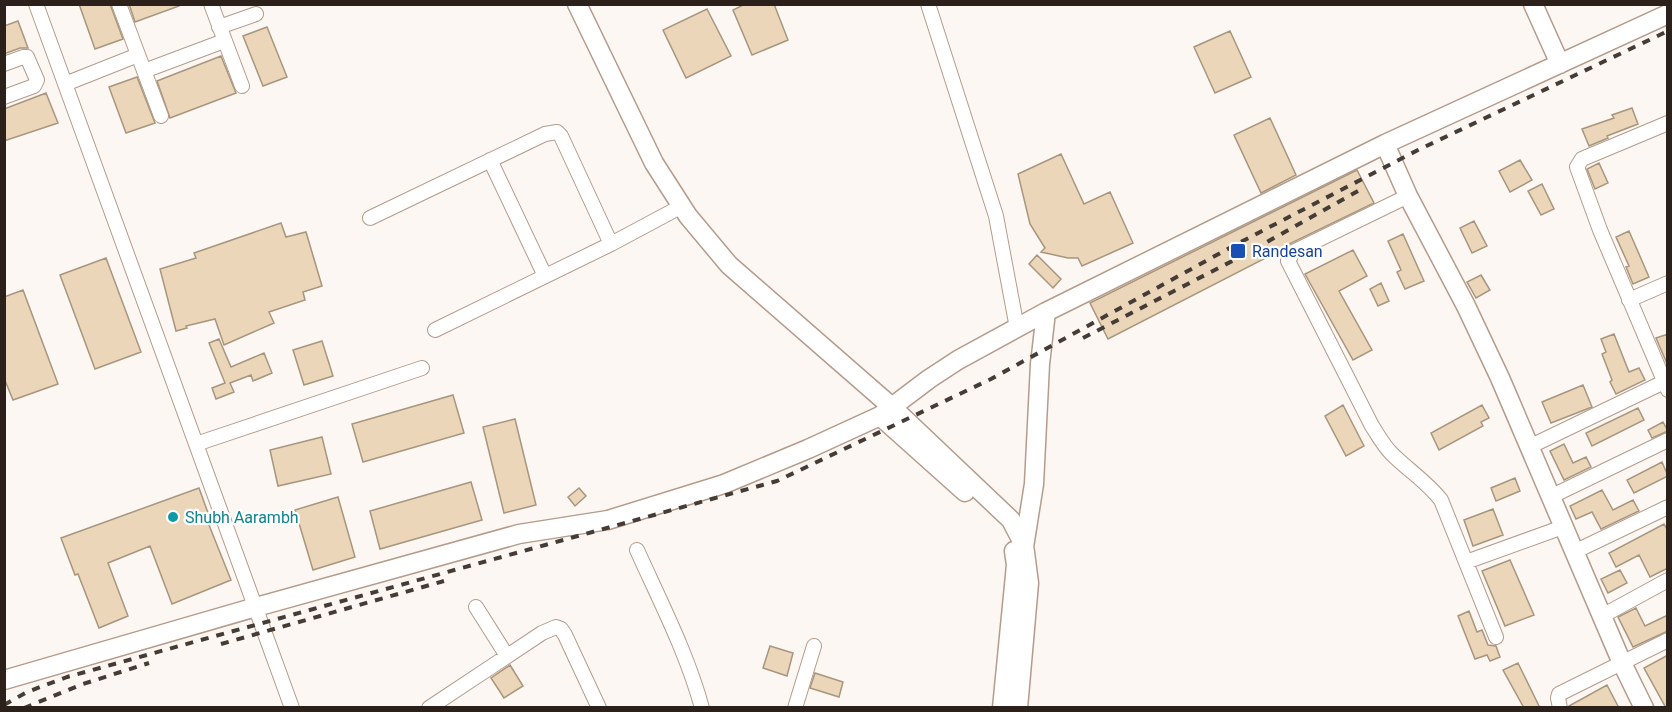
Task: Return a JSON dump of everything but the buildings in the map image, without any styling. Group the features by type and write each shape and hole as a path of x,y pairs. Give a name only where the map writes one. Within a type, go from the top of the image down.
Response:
{"street":[{"path":"36,4 292,708"},
{"path":"119,4 161,116"},
{"path":"211,4 242,86"},
{"path":"577,4 654,163 681,206 729,265 886,412 1002,526 1014,552 1016,565 1002,708"},
{"path":"928,4 996,216 1017,328"},
{"path":"1533,4 1560,64"},
{"path":"144,71 222,34 256,14"},
{"path":"4,680 519,534 608,520 724,484 808,449 886,412 929,379 1046,312 1385,144 1668,14"},
{"path":"64,84 138,55"},
{"path":"4,64 27,57 37,80 34,86 4,97"},
{"path":"34,69 56,60"},
{"path":"1531,446 1665,379 1600,230 1577,166 1582,159 1668,123"},
{"path":"370,218 545,134 557,132 561,136 611,244"},
{"path":"1385,144 1408,196 1466,306 1531,446 1550,497 1644,708"},
{"path":"490,160 545,276"},
{"path":"1408,196 1293,252 1288,261 1372,426 1392,454 1432,488 1441,500 1496,637"},
{"path":"435,330 611,244 681,206"},
{"path":"1629,300 1668,283"},
{"path":"1016,565 1024,545 1034,484 1040,364 1046,312"},
{"path":"196,444 422,368"},
{"path":"886,412 1011,520 1024,545 1029,583 1018,708"},
{"path":"1550,497 1668,440"},
{"path":"1574,552 1668,507"},
{"path":"1466,562 1563,527"},
{"path":"637,550 696,687 702,708"},
{"path":"1602,616 1668,580"},
{"path":"476,607 507,656"},
{"path":"429,708 507,656 556,627 561,629 599,708"},
{"path":"1560,708 1557,698 1559,694 1668,640"},
{"path":"795,708 814,646"}],"railway":[{"path":"4,705 27,692 67,677 777,481 991,379 1235,245 1418,150 1668,31"},
{"path":"1083,338 1240,257 1358,191"},
{"path":"221,644 444,581"},
{"path":"24,708 83,684 149,663"}],"place":[{"name":"Randesan","path":"1238,251"},
{"name":"Shubh Aarambh","path":"173,517"}]}
